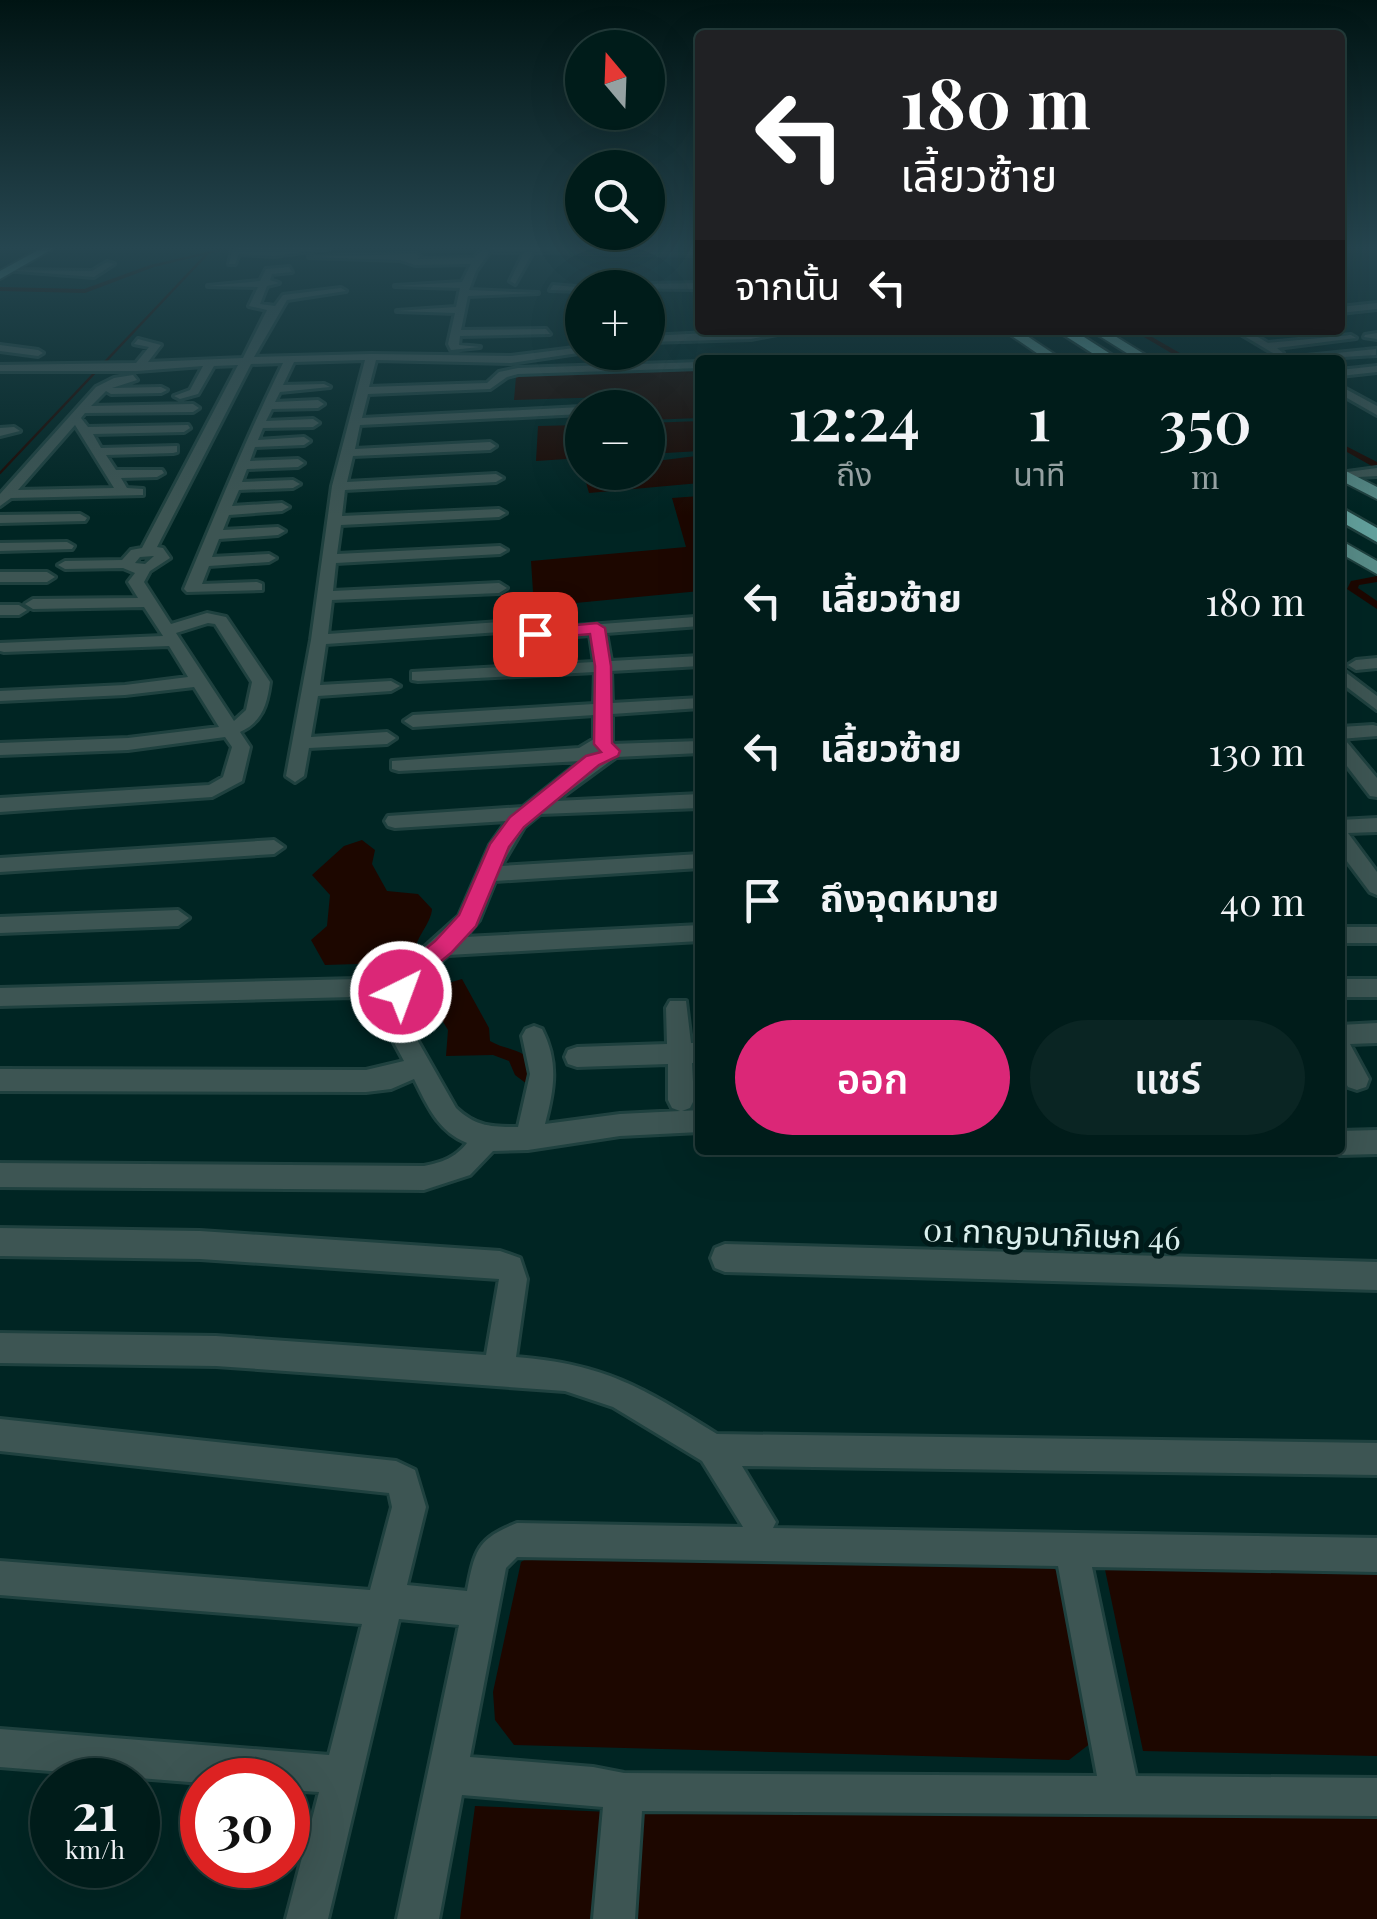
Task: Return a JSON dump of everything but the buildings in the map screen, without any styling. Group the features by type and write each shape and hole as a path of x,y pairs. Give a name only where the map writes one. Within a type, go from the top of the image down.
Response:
{"highway":[{"path":"1054,338 1083,355"},
{"path":"1076,338 1106,355"},
{"path":"1345,485 1377,518"},
{"path":"1345,516 1377,536"}],"main road":[{"path":"1021,338 1048,355"},
{"path":"1109,338 1138,355"},
{"path":"1345,483 1377,494"},
{"path":"1345,548 1375,568"}],"street":[{"path":"248,363 259,338"},
{"path":"0,805 212,791 232,781 240,747 136,582 139,561 262,338"},
{"path":"455,348 456,338"},
{"path":"552,338 557,356"},
{"path":"665,339 698,338"},
{"path":"1252,338 1284,355"},
{"path":"1266,346 1350,338"},
{"path":"137,368 156,345 138,342"},
{"path":"434,357 455,348 534,346"},
{"path":"0,348 38,353"},
{"path":"3,498 80,420 98,392 113,382 146,378 189,348"},
{"path":"1345,355 1376,352"},
{"path":"283,366 371,357 565,354"},
{"path":"294,776 320,640 339,486 371,357"},
{"path":"0,368 104,369 248,363 330,370"},
{"path":"362,390 490,386 502,374 518,370 695,364"},
{"path":"180,396 194,392 209,365"},
{"path":"256,587 193,590 283,366"},
{"path":"0,379 14,368"},
{"path":"1345,372 1377,369"},
{"path":"274,389 324,387"},
{"path":"1345,390 1360,389"},
{"path":"98,392 161,390"},
{"path":"1345,392 1375,408"},
{"path":"267,406 318,404"},
{"path":"80,420 194,408"},
{"path":"353,422 565,412"},
{"path":"80,420 184,428"},
{"path":"3,498 130,492 112,474 80,420"},
{"path":"258,425 313,422"},
{"path":"251,444 304,442"},
{"path":"346,453 490,446"},
{"path":"98,452 173,450"},
{"path":"242,465 298,463"},
{"path":"1345,481 1376,472"},
{"path":"112,474 157,473"},
{"path":"339,486 496,478"},
{"path":"232,486 292,484"},
{"path":"222,511 282,508"},
{"path":"334,521 499,514"},
{"path":"0,520 80,518"},
{"path":"212,535 278,531"},
{"path":"0,547 67,546"},
{"path":"330,559 500,550"},
{"path":"202,562 269,558"},
{"path":"65,565 139,561"},
{"path":"0,578 47,577"},
{"path":"325,596 499,588"},
{"path":"0,610 148,602"},
{"path":"0,749 172,739 228,730 244,724 254,714 260,678 216,618 169,636 4,647"},
{"path":"535,634 695,622"},
{"path":"320,640 500,627"},
{"path":"401,982 468,920 500,844 517,822 598,752 604,706 597,628"},
{"path":"418,676 695,660"},
{"path":"1377,662 1348,669 1377,705"},
{"path":"0,696 197,682"},
{"path":"311,691 391,686"},
{"path":"413,721 695,703"},
{"path":"1345,733 1373,731"},
{"path":"301,743 387,738"},
{"path":"400,765 695,747"},
{"path":"1345,750 1373,781"},
{"path":"1345,778 1373,781"},
{"path":"395,821 695,801"},
{"path":"1345,827 1377,825"},
{"path":"1345,844 1366,876"},
{"path":"0,865 274,846"},
{"path":"490,874 695,861"},
{"path":"0,926 178,918"},
{"path":"443,947 695,933"},
{"path":"1345,935 1377,935"},
{"path":"0,997 363,988 379,976 392,975 401,982"},
{"path":"363,988 366,1002 385,1004 401,992 401,982"},
{"path":"1345,988 1377,988"},
{"path":"385,1004 447,1116 459,1128 486,1139 695,1121"},
{"path":"678,1008 690,1054 682,1100"},
{"path":"1345,1035 1377,1033"},
{"path":"528,1138 544,1060 534,1036"},
{"path":"577,1057 690,1054"},
{"path":"1345,1058 1358,1078"},
{"path":"0,1080 366,1080 390,1078 418,1066"},
{"path":"0,1175 424,1178 460,1170 473,1160 486,1139"},
{"path":"1345,1143 1377,1142"},
{"path":"0,1242 200,1245 500,1265 510,1268 513,1278 498,1370"},
{"name":"01 กาญจนาภิเษก 46","path":"725,1258 1377,1276"},
{"path":"0,1348 216,1352 498,1370 599,1383 714,1450 759,1522"},
{"path":"0,1434 396,1477 403,1482 409,1507 307,1919"},
{"path":"714,1450 1377,1459"},
{"path":"418,1919 490,1561 500,1547 516,1540 1377,1555"},
{"path":"1070,1548 1120,1794"},
{"path":"0,1578 480,1610"},
{"path":"0,1748 341,1775"},
{"path":"446,1776 592,1786 624,1792 1377,1797"},
{"path":"614,1919 624,1792"}],"shaded area":[{"path":"695,371 695,418 665,419 665,390 565,390 565,398 514,400 516,377"},
{"path":"695,421 695,451 665,453 665,422"},
{"path":"565,425 565,459 536,461 538,426"},
{"path":"695,456 695,483 665,486 665,460"},
{"path":"695,496 695,591 534,607 531,561 686,547 672,498"},
{"path":"362,840 375,850 372,864 387,891 418,894 432,909 431,915 416,950 385,946 358,964 325,965 311,940 327,926 330,895 312,875 344,846"},
{"path":"462,979 489,1028 490,1041 526,1056 536,1081 527,1084 515,1075 509,1061 493,1055 446,1056 448,1030 430,1000 438,986"},
{"path":"537,1552 1050,1564 1068,1584 1096,1739 1069,1760 514,1745 495,1720 493,1692 521,1562"},
{"path":"1103,1560 1377,1566 1377,1756 1143,1751"},
{"path":"650,1805 1377,1811 1377,1919 627,1919 631,1836"},
{"path":"475,1806 609,1812 601,1919 460,1919"}],"waterway":[{"path":"0,473 128,338"},
{"path":"1148,338 1179,355"},
{"path":"1345,448 1377,466"},
{"path":"1377,579 1355,583 1352,589 1377,606"}],"route":[{"path":"401,992 401,982 468,920 500,844 517,822 593,760 602,760 611,751 603,744 603,666 597,628 535,634"}]}
